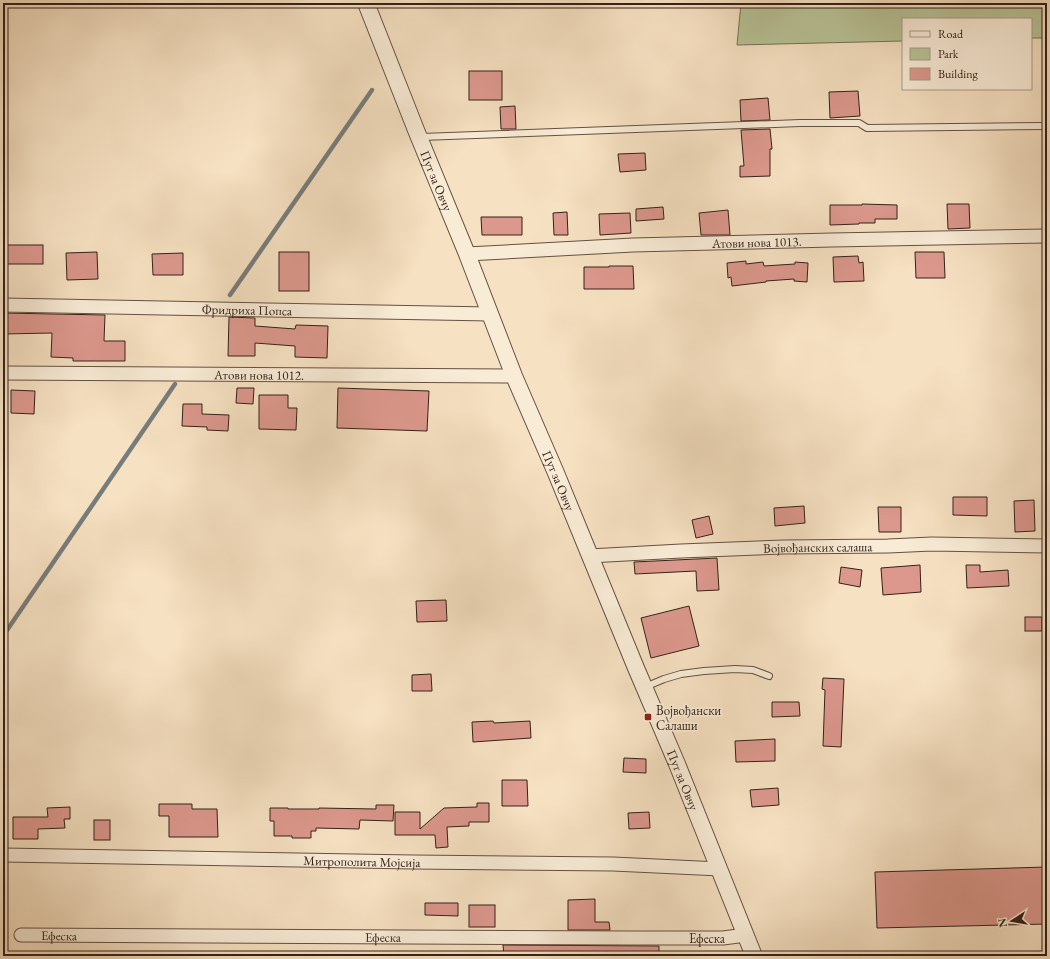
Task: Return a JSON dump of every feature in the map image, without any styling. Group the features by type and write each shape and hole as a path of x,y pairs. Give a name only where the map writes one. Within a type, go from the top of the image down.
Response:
{"street":[{"name":"Пут за Овчу","path":"366,3 467,254 514,376 677,764 754,956"},
{"name":"Атови нова 1013.","path":"467,254 634,245 1047,236"},
{"name":"Фридриха Попса","path":"3,305 490,314"},
{"name":"Атови нова 1012.","path":"3,372 514,376"},
{"name":"Војвођанских салаша","path":"589,556 682,550 784,547 932,544 1047,546"},
{"name":"Митрополита Мојсија","path":"3,855 613,864 720,869"},
{"name":"Ефеска","path":"21,935 722,938 746,935"}],"lane":[{"path":"419,137 800,123 860,123 867,128 1047,126"},
{"path":"644,687 664,678 696,672 735,669 753,670 769,676"}],"green space":[{"path":"741,3 1047,3 1047,38 1032,38 1032,18 902,18 902,41 737,45"}],"building":[{"path":"469,71 502,71 502,100 469,100"},
{"path":"858,91 860,116 830,118 829,92"},
{"path":"768,98 770,120 741,121 740,100"},
{"path":"515,106 516,129 501,129 500,107"},
{"path":"770,129 772,149 770,149 770,176 740,177 740,166 744,166 741,130"},
{"path":"645,153 646,170 620,172 618,154"},
{"path":"947,204 969,204 970,228 948,229"},
{"path":"830,205 897,205 897,219 875,219 875,223 830,225"},
{"path":"663,207 664,219 636,221 636,209"},
{"path":"728,210 730,235 701,235 699,213"},
{"path":"567,212 568,235 554,235 553,213"},
{"path":"630,213 631,233 600,235 599,214"},
{"path":"481,217 522,217 522,235 482,235"},
{"path":"6,245 43,245 43,264 6,264"},
{"path":"97,252 98,279 67,280 66,253"},
{"path":"279,252 309,252 309,291 279,291"},
{"path":"915,252 944,252 945,278 916,278"},
{"path":"183,253 183,275 153,275 152,254"},
{"path":"858,256 859,263 863,262 864,281 834,282 833,257"},
{"path":"746,261 746,264 763,262 764,266 795,264 795,262 808,263 807,282 794,281 794,279 732,286 731,277 728,278 727,263"},
{"path":"633,266 634,289 584,289 584,267"},
{"path":"3,313 105,315 104,341 125,341 125,361 73,361 73,358 51,357 52,333 3,334"},
{"path":"229,317 255,318 255,326 295,329 296,325 328,326 327,358 295,357 295,346 255,343 255,356 228,356"},
{"path":"237,388 254,388 253,404 236,403"},
{"path":"338,388 429,391 427,431 337,428"},
{"path":"11,390 35,391 34,414 11,413"},
{"path":"259,395 288,395 288,408 297,408 296,430 259,429"},
{"path":"183,404 202,404 202,414 229,415 228,431 207,430 207,427 182,426"},
{"path":"953,497 987,497 987,516 953,515"},
{"path":"1034,500 1035,531 1015,532 1014,501"},
{"path":"804,506 805,523 775,526 774,508"},
{"path":"878,507 901,507 901,532 879,532"},
{"path":"709,516 713,534 696,538 692,520"},
{"path":"717,558 719,590 697,591 696,571 635,574 634,562"},
{"path":"920,565 921,592 883,595 881,568"},
{"path":"966,565 980,565 980,572 1008,570 1009,586 967,588"},
{"path":"841,567 862,570 860,587 839,583"},
{"path":"446,600 447,621 417,622 416,601"},
{"path":"689,606 699,646 651,658 641,618"},
{"path":"1025,617 1042,617 1042,631 1025,631"},
{"path":"431,674 432,691 412,691 412,675"},
{"path":"823,678 844,679 841,747 823,746 825,690 822,689"},
{"path":"772,702 799,702 800,716 772,717"},
{"path":"493,721 494,723 530,721 531,738 473,742 472,722"},
{"path":"775,739 775,761 736,762 735,741"},
{"path":"624,758 646,759 646,773 623,772"},
{"path":"502,780 527,780 528,806 502,806"},
{"path":"778,788 779,805 752,807 750,790"},
{"path":"477,803 489,803 489,822 469,822 469,826 447,827 448,847 436,848 435,835 395,835 395,812 420,812 420,829 444,808 477,807"},
{"path":"159,804 192,804 192,809 217,809 218,837 169,837 169,816 159,816"},
{"path":"376,805 394,805 393,821 360,820 359,829 316,828 316,831 311,831 311,838 292,838 292,836 274,836 274,821 270,821 270,808 376,809"},
{"path":"70,807 70,819 64,819 65,828 38,829 38,839 13,839 13,817 48,817 47,808"},
{"path":"649,812 650,828 629,829 628,813"},
{"path":"94,820 110,820 110,840 94,840"},
{"path":"1047,867 1047,924 877,928 875,872"},
{"path":"595,899 595,922 609,922 610,930 568,930 568,900"},
{"path":"425,903 458,903 458,916 425,915"},
{"path":"469,905 495,905 495,927 469,927"},
{"path":"503,945 659,946 659,956 504,956"}],"waterway":[{"path":"230,295 372,90"},
{"path":"3,636 175,384"}],"place":[{"name":"Војвођански Салаши","path":"648,717"}]}
